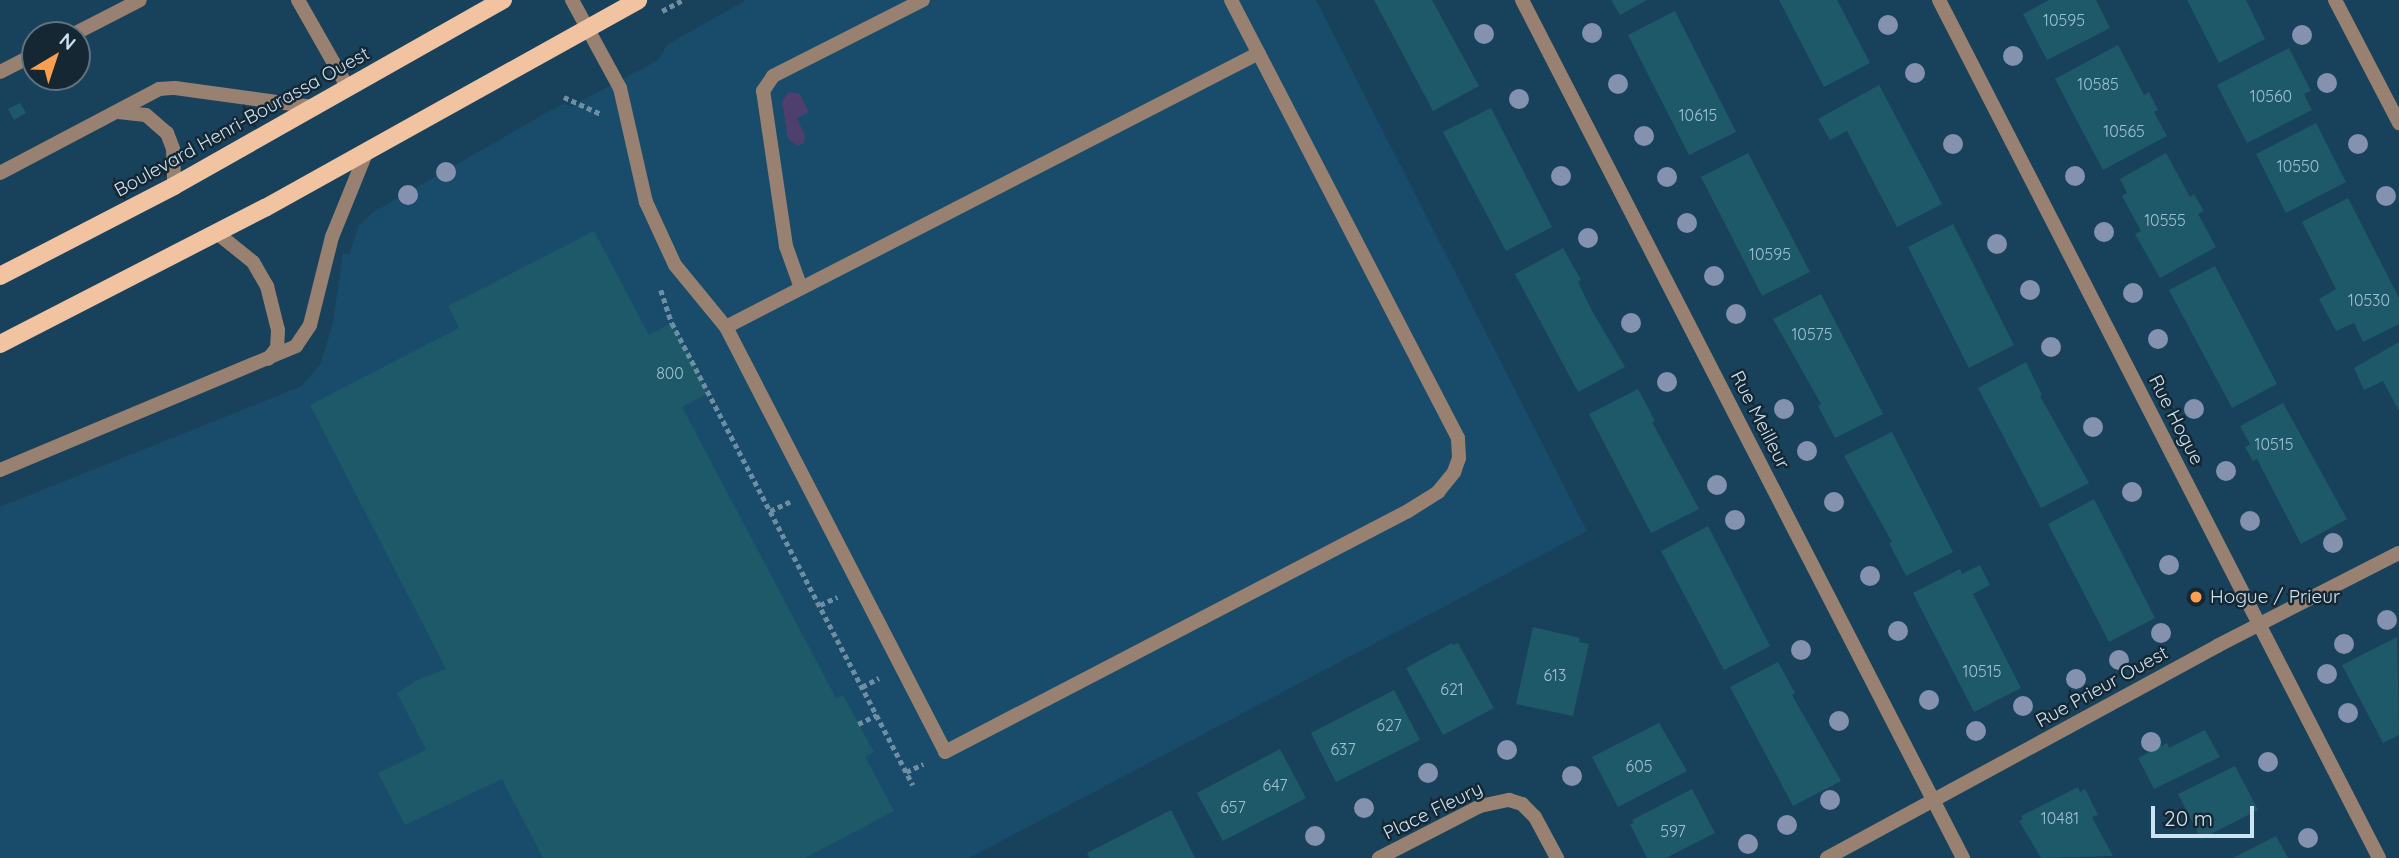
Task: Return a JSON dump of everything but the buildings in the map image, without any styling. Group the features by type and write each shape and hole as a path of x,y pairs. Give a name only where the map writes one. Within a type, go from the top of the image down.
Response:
{"main road":[{"name":"Boulevard Henri-Bourassa Ouest","path":"0,276 174,186 503,0"},
{"path":"0,344 217,233 638,0"}],"street":[{"path":"91,25 140,0"},
{"path":"298,0 348,88"},
{"path":"572,0 620,88 641,180 656,228 674,265 726,327 945,752 1425,502 1447,485 1454,472 1459,458 1458,438 1231,0"},
{"path":"802,288 786,246 763,90 773,76 923,0"},
{"name":"Rue Meilleur","path":"1522,0 1963,858"},
{"name":"Rue Hogue","path":"1938,0 2379,858"},
{"path":"2336,0 2399,123"},
{"path":"726,327 1259,53"},
{"path":"2,66 21,59"},
{"path":"0,173 116,113 147,93 175,88 313,107"},
{"path":"116,113 146,114 167,133 173,149 174,186"},
{"path":"0,470 296,346 310,325 332,237 367,151"},
{"path":"217,233 253,262 267,286 278,330 277,348 267,360"},
{"name":"Rue Prieur Ouest","path":"1827,858 2259,624 2399,553"},
{"name":"Place Fleury","path":"1379,858 1480,806 1509,800 1531,812 1557,858"}],"path":[{"path":"564,97 596,110 603,116 606,125"},
{"path":"657,279 672,323 913,785"},
{"path":"858,724 877,715"}],"shaded area":[{"path":"746,0 1316,0 1587,531 969,858 0,858 0,507 302,386 321,363 333,323 343,253 349,255 359,225 372,213 553,109 563,104 572,106 658,60 667,45"},
{"path":"789,92 800,94 809,112 797,118 805,136 804,143 798,146 788,139 782,101"}],"place":[{"name":"Hogue / Prieur","path":"2196,597"}]}
